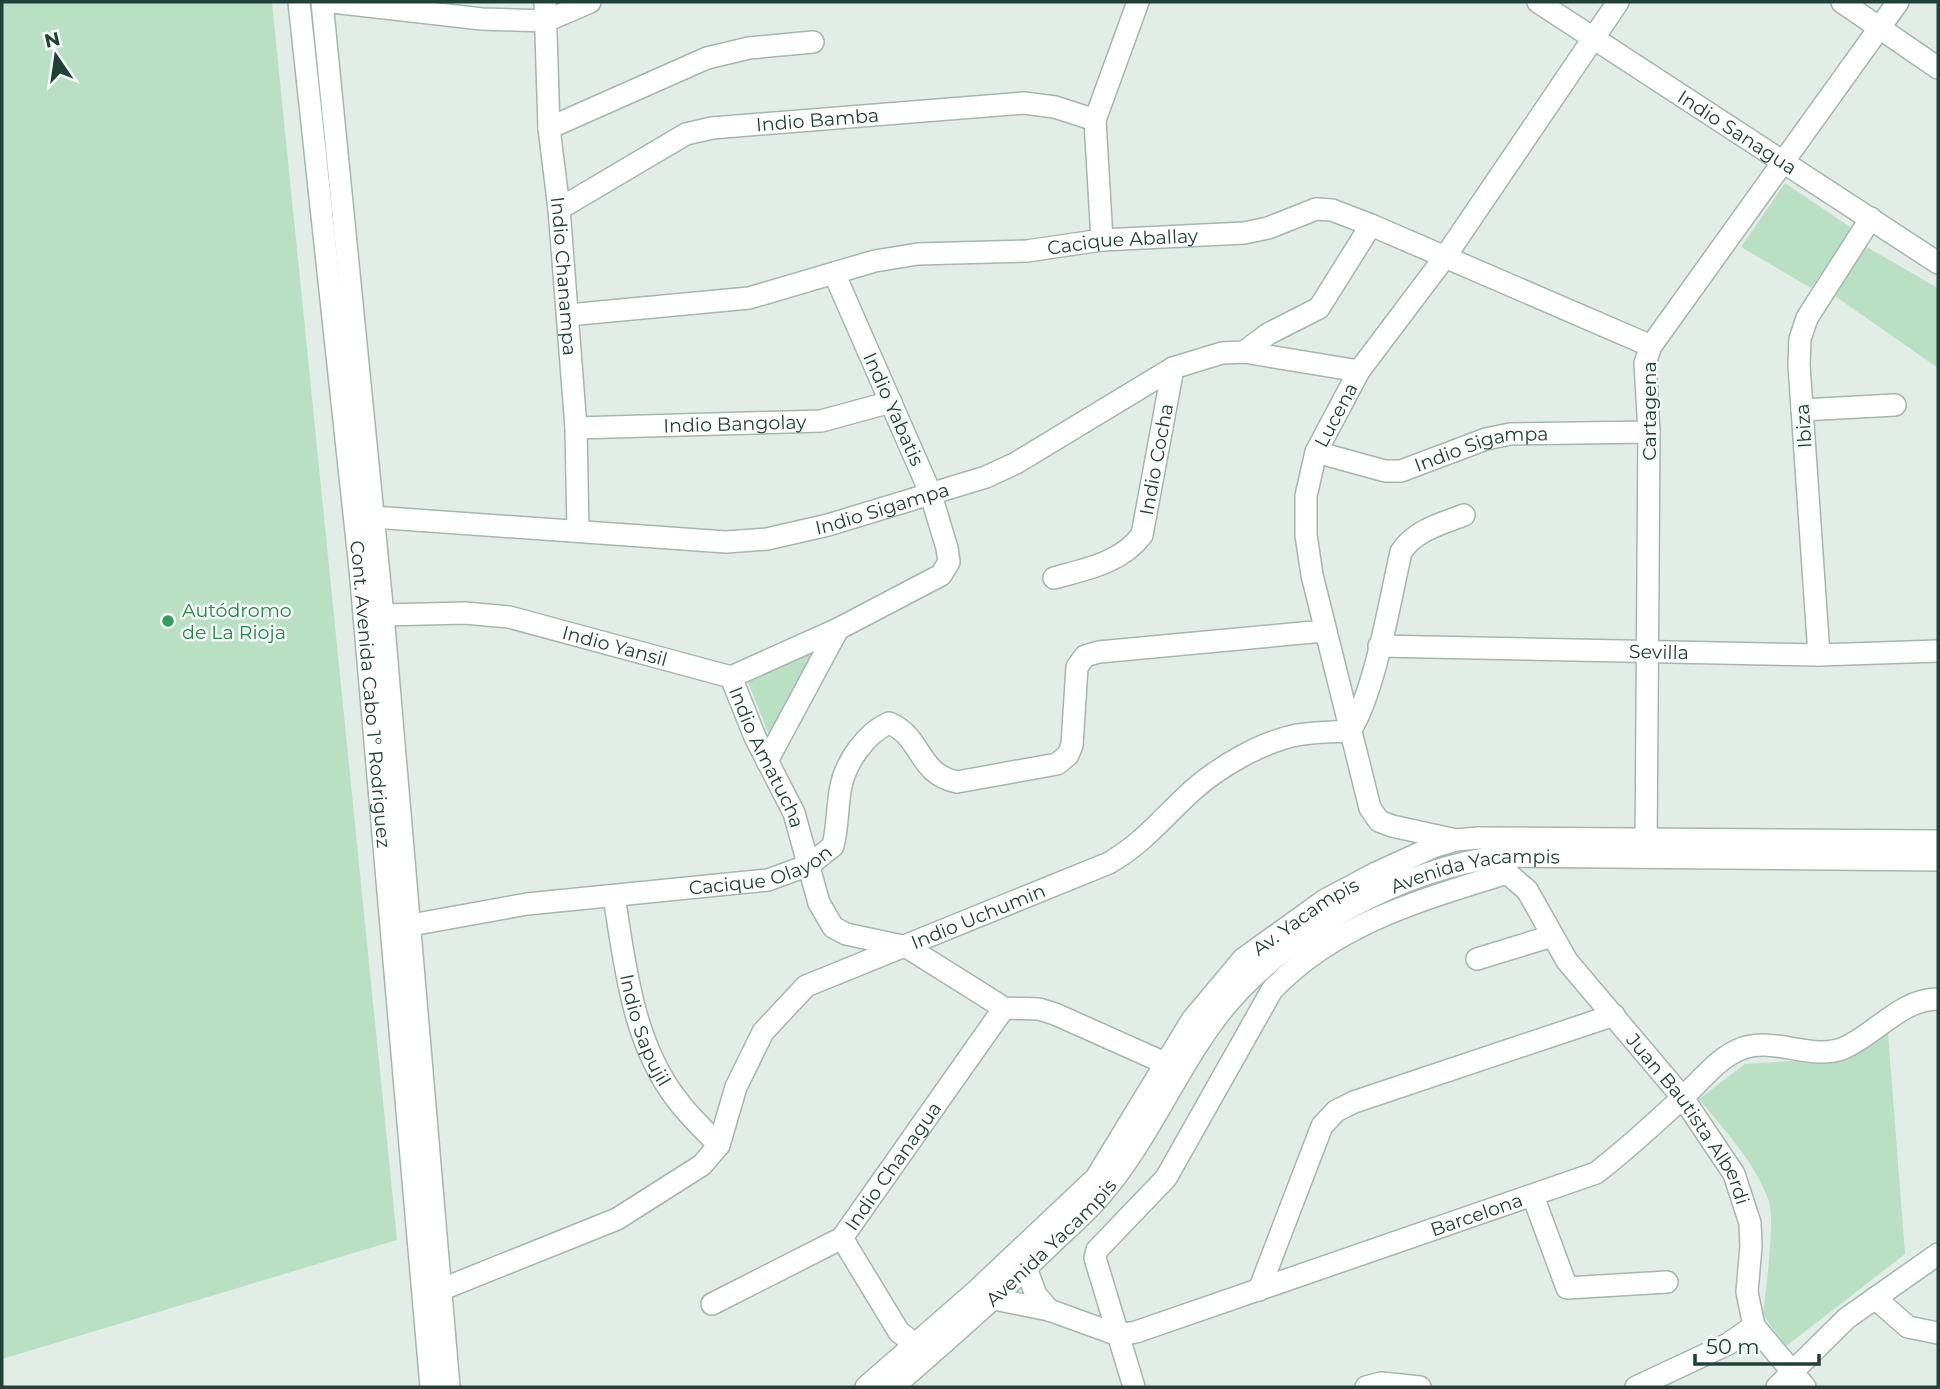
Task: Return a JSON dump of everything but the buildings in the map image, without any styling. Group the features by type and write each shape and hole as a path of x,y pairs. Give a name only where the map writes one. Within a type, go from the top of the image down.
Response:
{"street":[{"name":"Cont. Avenida Cabo 1° Rodriguez","path":"299,2 360,569 431,1387"},
{"name":"Cont. Avenida Cabo 1° Rodriguez","path":"322,2 383,615 449,1387"},
{"path":"332,2 482,19 590,2"},
{"path":"1102,240 1095,120 1138,2"},
{"name":"Indio Sanagua","path":"1538,2 1592,40 1938,263"},
{"name":"Lucena","path":"1456,839 1379,821 1368,801 1324,631 1306,535 1306,496 1316,452 1359,371 1445,257 1618,2"},
{"path":"1842,2 1938,68"},
{"name":"Cartagena","path":"1646,847 1649,432 1645,363 1651,346 1898,2"},
{"name":"Indio Chanampa","path":"545,11 549,128 559,209 576,428 578,531"},
{"path":"549,128 707,58 749,48 813,42"},
{"name":"Indio Bamba","path":"559,209 686,134 712,128 1024,103 1055,107 1095,120"},
{"name":"Cacique Aballay","path":"568,315 749,298 834,273 918,254 1027,251 1102,240 1244,233 1268,228 1316,209 1332,210 1371,225 1651,346"},
{"name":"Ibiza","path":"1819,655 1799,365 1800,339 1807,318 1871,218"},
{"path":"1244,352 1268,334 1319,308 1371,225"},
{"name":"Indio Yabatis","path":"834,273 930,492 947,548 948,562 941,575 838,629"},
{"name":"Indio Sigampa","path":"373,517 726,542 766,539 828,525 986,477 1016,463 1173,369 1222,353 1244,352 1359,371"},
{"name":"Indio Cocha","path":"1054,578 1102,564 1131,549 1142,535 1173,369"},
{"name":"Indio Bangolay","path":"576,428 821,421 891,402"},
{"path":"1802,410 1895,405"},
{"name":"Indio Sigampa","path":"1316,452 1385,471 1401,471 1486,439 1510,434 1649,432"},
{"path":"1350,731 1357,719 1379,646 1401,552 1407,542 1422,531 1464,514"},
{"name":"Indio Yansil","path":"383,615 465,614 509,617 732,677"},
{"path":"732,677 838,629"},
{"path":"767,761 838,629"},
{"name":"Cacique Olayon","path":"411,925 527,904 768,880 809,865 833,846 841,787 848,768 874,730 889,723 904,729 932,771 944,779 957,782 1057,764 1068,755 1072,745 1077,667 1086,656 1099,652 1324,631"},
{"name":"Sevilla","path":"1379,646 1819,655 1938,651"},
{"name":"Indio Amatucha","path":"732,677 767,761 794,813 819,903 833,927 846,934 907,947 1004,1008"},
{"name":"Indio Uchumin","path":"440,1290 617,1219 677,1184 702,1165 719,1144 736,1087 763,1032 783,1007 806,986 1109,863 1153,833 1194,790 1215,773 1279,740 1298,735 1350,731"},
{"name":"Av. Yacampis","path":"866,1387 915,1345 984,1297 1096,1178 1192,1020 1215,988 1261,946 1325,900 1374,874 1456,839 1646,847 1938,841"},
{"name":"Avenida Yacampis","path":"893,1387 940,1346 984,1297 1026,1268 1112,1181 1218,1016 1257,973 1325,923 1399,884 1471,859 1506,865 1646,847 1938,860"},
{"path":"1134,1387 1095,1258 1097,1250 1166,1178 1272,990 1284,977 1357,927 1389,911 1506,865"},
{"name":"Juan Bautista Alberdi","path":"1506,865 1527,890 1567,961 1683,1098 1734,1174 1745,1202 1751,1246 1747,1292 1754,1326 1799,1379"},
{"name":"Indio Sapujil","path":"614,896 626,977 647,1043 677,1100 719,1144"},
{"path":"1477,959 1552,936"},
{"name":"Barcelona","path":"1118,1335 1259,1290 1596,1173 1723,1060 1743,1048 1766,1045 1834,1051 1847,1046 1903,1010 1938,999"},
{"path":"1004,1008 1040,1009 1055,1014 1167,1064"},
{"name":"Indio Chanagua","path":"712,1304 842,1238 1004,1008"},
{"path":"1259,1290 1322,1126 1336,1111 1354,1102 1614,1015"},
{"path":"1533,1196 1567,1288 1667,1282"},
{"path":"842,1238 899,1332 915,1345 940,1346"},
{"path":"1777,1387 1799,1379 1847,1318 1938,1254"},
{"path":"1026,1268 1036,1295 1049,1310"},
{"path":"984,1297 1049,1310 1118,1335"},
{"path":"1875,1298 1908,1327 1938,1333"},
{"path":"1636,1387 1728,1344 1754,1326"},
{"path":"1366,1387 1381,1383 1420,1387"}],"green space":[{"name":"Autódromo de La Rioja","path":"2,2 272,2 397,1240 2,1359"},
{"path":"1785,183 1853,229 1811,288 1741,247"},
{"path":"1865,246 1938,288 1938,368 1835,296"},
{"path":"815,648 769,735 748,682"},
{"path":"1888,1033 1905,1254 1785,1347 1763,1314 1771,1239 1769,1201 1756,1173 1699,1099 1745,1064 1804,1060 1842,1061"}],"place":[{"name":"Autódromo de La Rioja","path":"168,621"}]}
